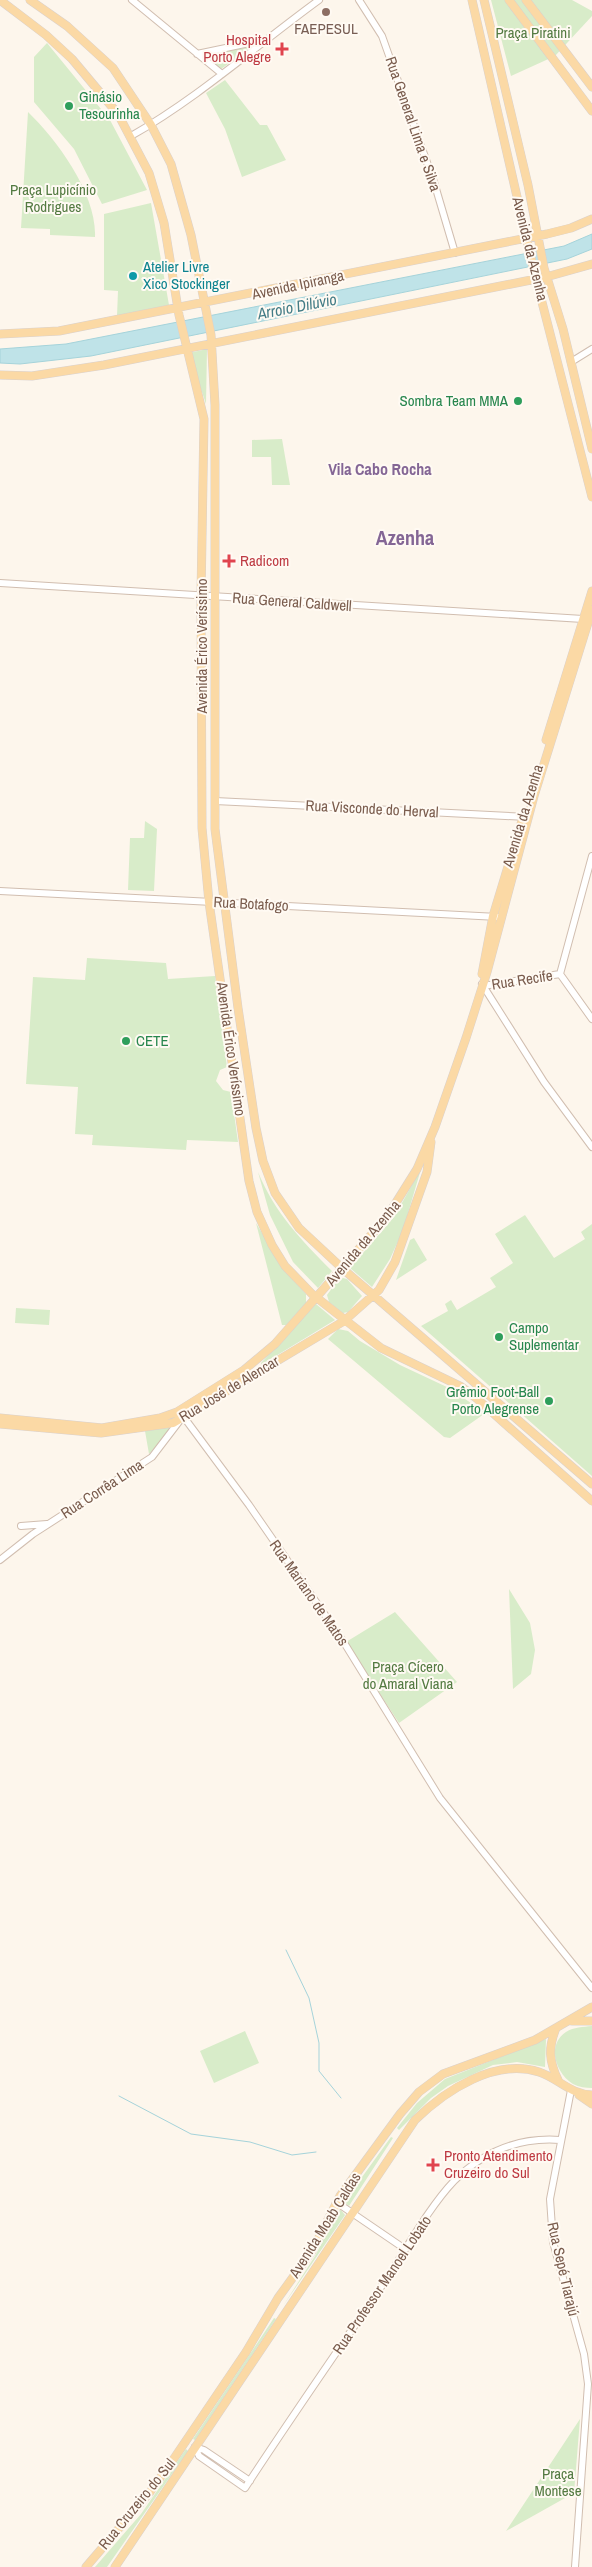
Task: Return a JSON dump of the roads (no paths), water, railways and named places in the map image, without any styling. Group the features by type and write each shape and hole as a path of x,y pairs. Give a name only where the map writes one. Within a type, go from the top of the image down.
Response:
{"main road":[{"name":"Avenida Érico Veríssimo","path":"0,0 46,35 78,66 106,99 131,136 157,197 170,253 178,312 204,419 201,596 201,816 209,902 249,1181 257,1212 285,1266 344,1321 381,1348 460,1386 592,1501"},
{"name":"Avenida Érico Veríssimo","path":"30,0 67,26 113,68 151,125 171,164 191,235 212,342 215,405 215,829 223,902 256,1128 263,1161 275,1193 299,1228 343,1269 376,1293 592,1484"},
{"name":"Avenida da Azenha","path":"472,0 534,271 590,480 592,496"},
{"name":"Avenida da Azenha","path":"484,0 528,185 546,277 571,362 592,450"},
{"path":"509,0 592,111"},
{"path":"526,0 592,87"},
{"path":"0,7 14,10"},
{"name":"Avenida Ipiranga","path":"0,334 59,331 205,307 214,302 455,252 538,240 592,219"},
{"path":"0,375 32,376 68,370 546,277 592,264"},
{"path":"202,293 214,302"},
{"name":"Avenida da Azenha","path":"318,1297 400,1199 433,1133 482,983 497,917 592,591"},
{"name":"Avenida da Azenha","path":"526,817 592,610"},
{"name":"Avenida da Azenha","path":"376,1293 395,1262 427,1172 433,1133"},
{"name":"Rua José de Alencar","path":"0,1424 101,1434 173,1423 344,1321 376,1293"},
{"name":"Rua José de Alencar","path":"0,1418 102,1428 160,1418 191,1404 252,1364 282,1337 318,1297"},
{"path":"33,1427 51,1424"},
{"name":"Avenida Moab Caldas","path":"186,2440 246,2352 275,2304 312,2252 336,2202 400,2114 431,2082 471,2062 533,2041 569,2022 592,2006"},
{"name":"Avenida Moab Caldas","path":"569,2022 592,2021"},
{"path":"556,2028 550,2053 551,2065 558,2080"},
{"name":"Avenida Moab Caldas","path":"195,2447 285,2315 400,2139 431,2104 484,2075 500,2069 517,2068 540,2072 558,2080 571,2090 592,2095"},
{"path":"571,2090 592,2104"},
{"path":"275,2304 285,2315"},
{"path":"186,2440 195,2447"},
{"name":"Rua Cruzeiro do Sul","path":"86,2567 150,2492 186,2440"},
{"name":"Rua Cruzeiro do Sul","path":"115,2567 195,2447"}],"street":[{"path":"132,0 222,74"},
{"path":"131,136 151,125 222,74 264,40 319,0"},
{"name":"Rua General Lima e Silva","path":"359,0 382,36 434,182 455,252"},
{"path":"197,54 264,40"},
{"path":"571,362 592,349"},
{"name":"Rua General Caldwell","path":"0,583 583,619"},
{"name":"Rua Visconde do Herval","path":"214,801 526,817"},
{"path":"592,856 560,974 592,1019"},
{"name":"Rua Botafogo","path":"0,891 497,917"},
{"name":"Rua Recife","path":"482,983 560,974"},
{"path":"482,983 544,1082 592,1147"},
{"name":"Rua Corrêa Lima","path":"0,1560 52,1522 152,1457 191,1404"},
{"name":"Rua Mariano de Matos","path":"183,1416 249,1505 343,1641 440,1798 592,1988"},
{"path":"20,1526 42,1525 52,1522"},
{"name":"Rua Sepé Tiarajú","path":"571,2090 550,2199 553,2242 584,2354 588,2384 575,2567"},
{"name":"Rua Professor Manoel Lobato","path":"195,2447 199,2456 245,2488 405,2249 454,2181 488,2155 510,2144 536,2138 560,2140"},
{"path":"336,2202 405,2249"},
{"path":"195,2447 204,2450 250,2481"}],"water":[{"name":"Arroio Dilúvio","path":"592,234 592,249 567,259 91,356 20,364 0,363 0,349 66,344 564,246"}],"waterway":[{"path":"286,1950 309,1998 319,2043 319,2071 341,2098"},
{"path":"119,2096 191,2134 250,2142 292,2155 316,2152"}],"place":[{"name":"FAEPESUL","path":"326,12"},
{"name":"Hospital Porto Alegre","path":"282,49"},
{"name":"Ginásio Tesourinha","path":"69,106"},
{"name":"Atelier Livre Xico Stockinger","path":"133,276"},
{"name":"Sombra Team MMA","path":"518,401"},
{"name":"Radicom","path":"229,561"},
{"name":"CETE","path":"126,1041"},
{"name":"Campo Suplementar","path":"499,1337"},
{"name":"Grêmio Foot-Ball Porto Alegrense","path":"549,1401"},
{"name":"Pronto Atendimento Cruzeiro do Sul","path":"433,2165"}],"district":[{"name":"Vila Cabo Rocha","path":"380,469"},
{"name":"Azenha","path":"405,538"}],"park label":[{"name":"Praça Piratini","path":"533,33"},
{"name":"Praça Lupicínio Rodrigues","path":"53,198"},
{"name":"Praça Cícero do Amaral Viana","path":"408,1676"},
{"name":"Praça Montese","path":"558,2482"}]}
